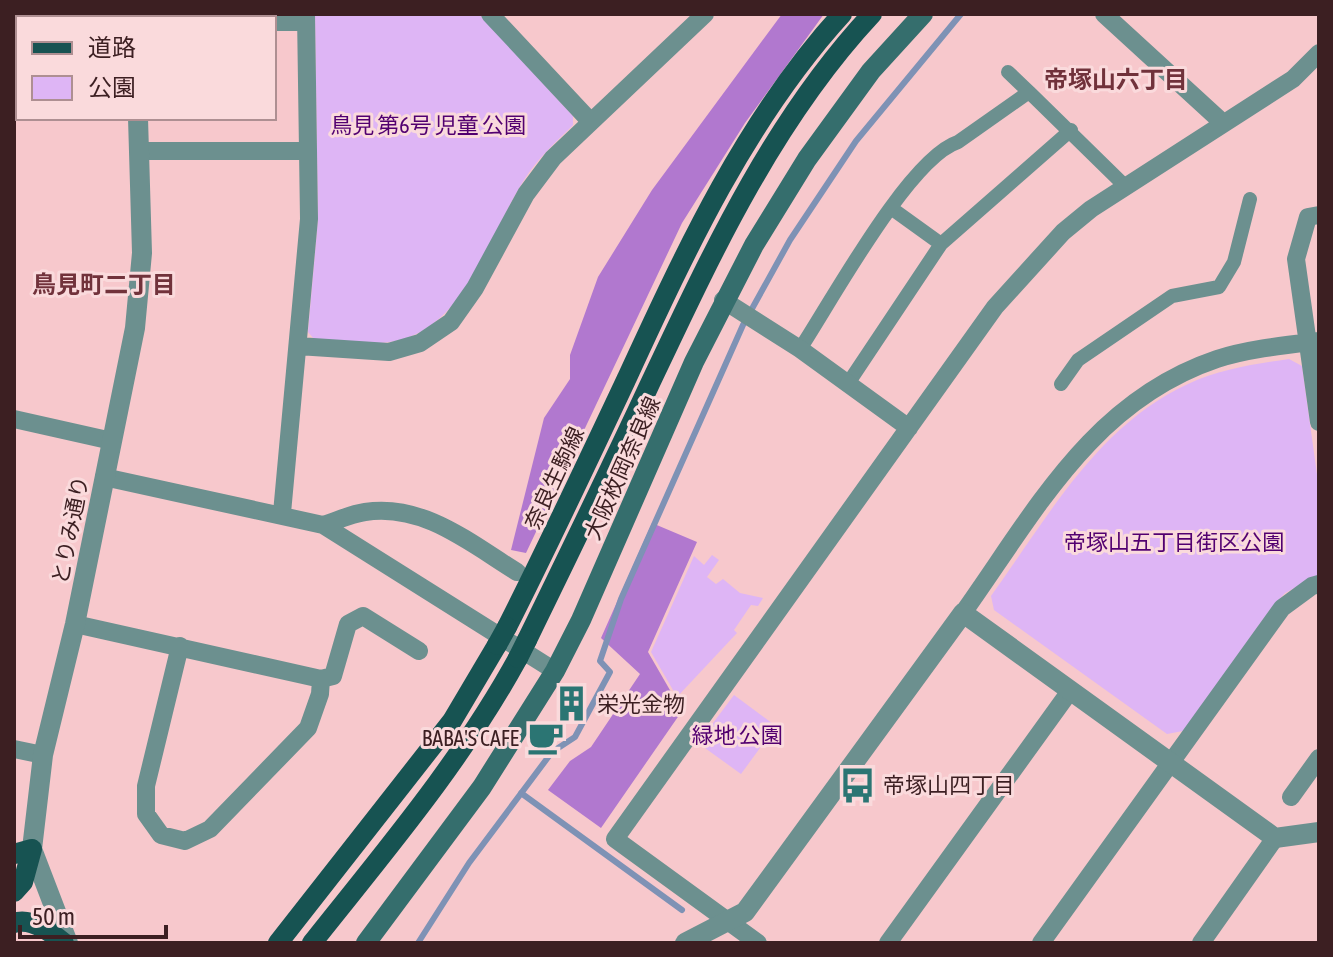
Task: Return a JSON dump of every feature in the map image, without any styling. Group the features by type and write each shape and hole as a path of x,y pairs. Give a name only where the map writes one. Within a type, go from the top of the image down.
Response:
{"main road":[{"name":"奈良生駒線","path":"279,942 452,721 502,636 703,221 777,97 842,14"},
{"name":"奈良生駒線","path":"312,943 428,798 495,700 707,262 749,184 803,103 872,14"},
{"name":"大阪枚岡奈良線","path":"366,943 482,787 555,671 581,620 723,300 807,159 871,71 923,14"},
{"path":"14,892 23,882 20,851"},
{"path":"14,923 21,920 49,930 66,943"}],"street":[{"path":"490,14 590,121"},
{"path":"298,346 389,352 420,343 451,322 475,288 526,194 553,158 705,14"},
{"path":"1104,14 1223,123"},
{"path":"276,22 306,18 309,219 282,513"},
{"path":"758,943 615,839 1004,296 1063,232 1125,186 1293,79 1319,53"},
{"path":"1008,72 1071,130 1125,186"},
{"path":"800,349 891,208 945,147 958,142 1029,92"},
{"name":"とりみ通り","path":"66,943 20,851 75,624 135,328 142,253 138,120"},
{"path":"847,385 941,244 1071,130"},
{"path":"139,151 307,151"},
{"path":"1061,384 1078,360 1172,296 1219,287 1234,262 1250,199"},
{"path":"891,208 941,244"},
{"path":"1319,215 1308,217 1296,259 1313,342 1319,422"},
{"path":"723,300 800,349 909,428"},
{"path":"685,943 745,912 1072,459 1112,417 1170,379 1219,358 1313,342"},
{"path":"14,419 112,441"},
{"path":"104,477 282,513 323,525 555,671"},
{"path":"323,525 364,512 404,511 433,521 517,572"},
{"path":"1041,943 1282,608 1319,584"},
{"path":"963,613 1275,838 1319,832"},
{"path":"75,624 321,679 333,676 348,624 363,616 419,651"},
{"path":"180,646 146,786 146,814 161,835 185,841 210,829 308,728 320,694 321,679"},
{"path":"888,943 1070,691"},
{"path":"14,749 43,755"},
{"path":"1291,797 1319,758"},
{"path":"1201,943 1275,838"}],"green space":[{"name":"鳥見 第6号 児童 公園","path":"315,14 479,14 573,116 573,125 524,180 475,273 460,295 443,315 423,330 400,340 347,342 314,339 308,332 318,219"},
{"name":"帝塚山五丁目街区公園","path":"1289,359 1302,366 1319,489 1319,575 1285,593 1183,731 1167,734 994,610 991,596 1054,505 1101,449 1127,424 1156,402 1212,374"},
{"path":"712,555 719,560 707,577 716,584 723,579 740,593 763,598 758,606 751,605 734,630 737,633 677,697 651,652 694,556 704,565"},
{"name":"緑地 公園","path":"734,695 776,726 741,774 698,743"}],"shaded area":[{"path":"782,14 824,14 745,123 682,223 526,553 511,550 544,418 570,379 570,355 598,277 652,190"},
{"path":"652,523 697,542 648,652 682,711 601,828 548,790 570,761 591,747 640,674 601,638"}],"waterway":[{"path":"418,943 469,863 552,752 575,737 610,672 600,661 621,599 743,325 790,240 856,141 961,14"},
{"path":"521,793 682,910"}],"place":[{"name":"栄光金物","path":"571,704"},
{"name":"BABA'S CAFE","path":"545,738"},
{"name":"帝塚山四丁目","path":"857,785"}],"district":[{"name":"帝塚山六丁目","path":"1116,80"},
{"name":"鳥見町二丁目","path":"104,285"}]}
